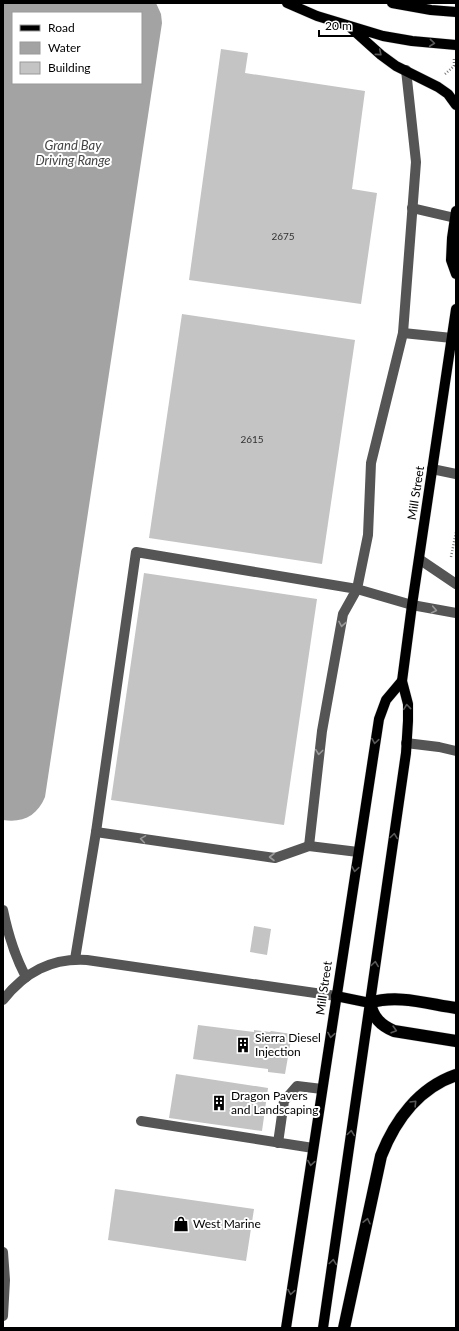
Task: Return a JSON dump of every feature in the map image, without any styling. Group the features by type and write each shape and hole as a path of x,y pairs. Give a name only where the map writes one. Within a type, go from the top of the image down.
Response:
{"highway":[{"path":"456,1008 392,999 377,1000 370,1003 374,1016 386,1028 394,1031 456,1041"},
{"path":"344,1328 382,1156 388,1140 396,1124 417,1099 444,1079 456,1075"}],"main road":[{"path":"287,3 317,16 384,36 412,41 456,45"},
{"path":"392,3 431,10 456,12"},
{"path":"350,27 381,55 438,87 448,94 456,105"},
{"path":"455,215 451,260 456,274"},
{"name":"Mill Street","path":"323,1328 406,743 408,704 402,681 432,469 454,333 456,309"},
{"name":"Mill Street","path":"286,1328 379,719 386,700 402,681"},
{"path":"336,996 370,1003"}],"street":[{"path":"309,846 322,732 342,621 357,589 368,535 371,463 403,333 416,162 406,70"},
{"path":"412,208 455,215"},
{"path":"403,333 454,333"},
{"path":"432,469 456,474"},
{"path":"75,959 96,832 136,552 357,589 412,605 456,613"},
{"path":"419,559 456,584"},
{"path":"406,743 439,747 456,752"},
{"path":"96,832 275,858 309,846 358,852"},
{"path":"3,910 11,944 17,961 26,977"},
{"path":"3,1000 26,977 38,970 51,964 75,959 336,996"},
{"path":"278,1143 284,1101 297,1086 322,1089"},
{"path":"141,1121 313,1148"},
{"path":"3,1252 5,1280 3,1316"}],"path":[{"path":"443,75 455,66 454,58"},
{"path":"452,558 456,532"}],"water":[{"name":"Grand Bay Driving Range","path":"3,3 156,3 161,14 162,23 45,797 38,809 28,817 10,821 3,820"}],"building":[{"path":"221,49 248,53 245,73 365,91 352,189 377,193 361,304 189,280"},
{"path":"182,314 355,340 322,564 149,538"},
{"path":"144,573 317,599 284,825 111,800"},
{"path":"254,926 271,929 267,955 250,952"},
{"name":"Sierra Diesel Injection","path":"198,1025 254,1032 254,1030 292,1034 285,1074 268,1072 268,1069 193,1059"},
{"name":"Dragon Pavers and Landscaping","path":"176,1074 268,1088 262,1131 169,1118"},
{"name":"West Marine","path":"115,1189 254,1209 246,1261 108,1240"}],"place":[{"name":"Sierra Diesel Injection","path":"243,1045"},
{"name":"Dragon Pavers and Landscaping","path":"219,1103"},
{"name":"West Marine","path":"181,1224"}]}
